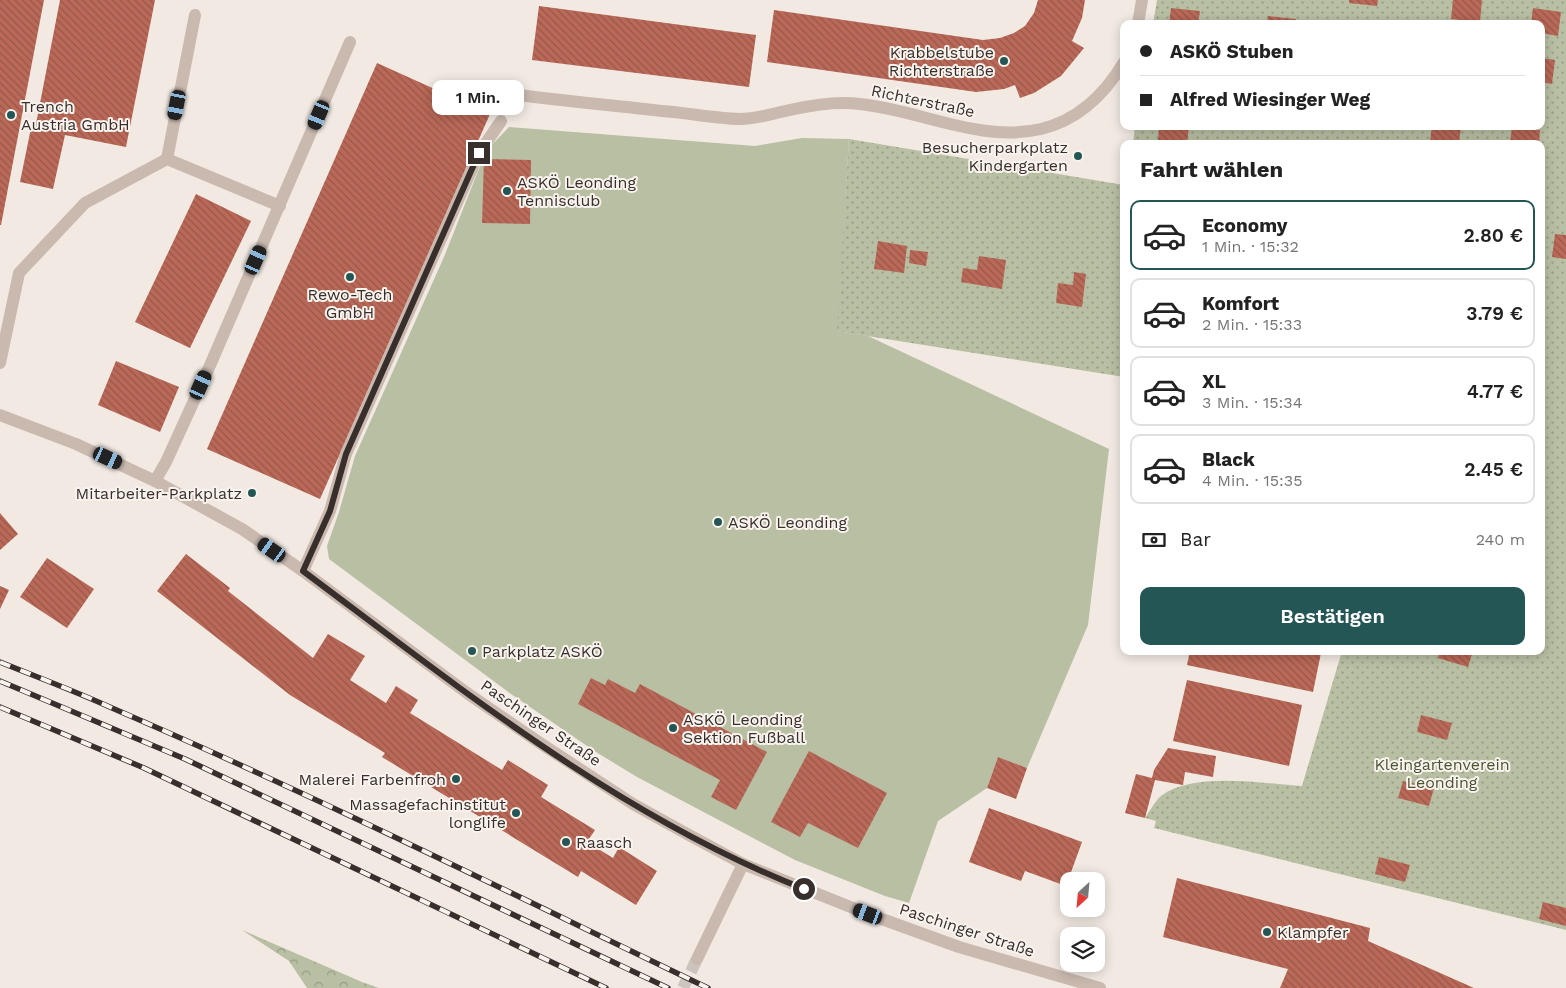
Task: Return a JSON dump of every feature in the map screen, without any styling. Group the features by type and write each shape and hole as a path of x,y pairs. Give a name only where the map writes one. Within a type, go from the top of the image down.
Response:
{"street":[{"path":"1139,20 1142,0"},
{"path":"167,159 195,15"},
{"path":"155,480 166,462 208,370 350,42"},
{"name":"Richterstraße","path":"512,94 741,119 830,103 859,104 896,109 961,126 1013,133 1042,129 1062,122 1080,112 1100,95 1120,69"},
{"path":"303,571 330,511 346,454 479,153 501,121"},
{"path":"167,159 280,206"},
{"path":"0,363 20,274 85,203 167,159"},
{"name":"Paschinger Straße","path":"0,415 76,444 155,480 242,529 303,571 467,693 540,744 633,804 743,864 868,914 959,947 1100,988"},
{"path":"697,959 743,864"}],"green space":[{"name":"Kleingartenverein Leonding","path":"1157,0 1566,0 1566,930 1154,828 1156,821 1145,818 1161,796 1175,788 1191,784 1229,781 1302,786 1341,655 1545,655 1545,140 1133,140 1135,130 1545,130 1545,20 1154,20"},
{"name":"ASKÖ Leonding","path":"509,127 755,146 802,138 849,139 837,331 868,336 1109,449 1088,625 1027,768 998,757 987,788 938,821 909,903 885,896 795,860 637,777 596,752 511,694 329,559 327,546 355,456 444,257 486,151"},
{"path":"849,139 1120,184 1120,376 836,331"},
{"path":"242,930 379,988 307,988 289,961"}],"building":[{"name":"Trench Austria GmbH","path":"0,0 44,0 1,225 0,225"},
{"path":"60,0 155,0 126,147 65,135 53,189 20,182 31,128 35,129"},
{"path":"1038,0 1085,0 1082,18 1072,41 1084,48 1061,76 1034,93 1020,98 1015,85 1004,89 976,92 767,62 774,10 983,40 1000,38 1014,33 1025,26 1034,13"},
{"path":"1349,0 1378,0 1377,6 1349,3"},
{"path":"1453,0 1482,0 1480,20 1451,19"},
{"path":"539,6 756,35 749,87 532,60"},
{"path":"1171,8 1200,11 1199,20 1170,20"},
{"path":"1533,8 1561,12 1558,36 1545,34 1545,20 1532,20"},
{"path":"1268,16 1296,19 1296,20 1268,20"},
{"path":"1545,59 1555,60 1552,84 1545,83"},
{"name":"Rewo-Tech GmbH","path":"377,63 490,114 320,499 207,449"},
{"path":"1159,130 1189,130 1187,140 1158,140"},
{"path":"1431,130 1461,130 1459,140 1430,140"},
{"path":"1512,130 1540,130 1539,140 1510,140"},
{"name":"ASKÖ Leonding Tennisclub","path":"484,159 531,160 530,224 482,223"},
{"path":"196,194 251,221 190,348 135,322"},
{"path":"1555,234 1566,235 1566,259 1552,257"},
{"path":"878,241 907,246 904,273 874,269"},
{"path":"910,250 928,252 926,266 909,263"},
{"path":"979,256 1006,260 1002,289 961,282 963,268 977,270"},
{"path":"1074,272 1086,274 1082,307 1056,303 1058,283 1073,285"},
{"path":"116,361 179,387 160,432 98,405"},
{"path":"0,513 18,534 0,550"},
{"path":"186,554 230,588 228,591 313,658 328,634 365,656 350,680 386,703 396,686 418,700 410,713 502,770 508,760 548,785 541,797 595,830 587,842 613,858 619,847 657,871 636,905 581,871 578,877 382,757 385,753 290,695 157,591"},
{"path":"47,558 94,589 67,628 20,597"},
{"path":"0,586 9,590 0,609"},
{"path":"1189,655 1321,655 1313,692 1187,665"},
{"path":"1439,655 1472,655 1468,667 1438,658"},
{"name":"ASKÖ Leonding Sektion Fußball","path":"591,678 605,685 608,679 635,693 640,684 767,752 736,810 711,797 720,780 578,704"},
{"path":"1187,680 1302,705 1289,766 1173,741"},
{"path":"1421,715 1452,723 1447,740 1417,732"},
{"path":"1168,748 1216,756 1213,777 1185,772 1183,785 1155,780 1145,818 1125,813 1136,774 1152,778 1154,770"},
{"path":"809,751 887,793 858,848 808,823 800,837 771,822"},
{"path":"998,757 1027,768 1016,799 987,788"},
{"path":"1403,781 1434,788 1429,806 1398,798"},
{"path":"989,808 1082,842 1071,872 1060,872 1060,884 1025,871 1021,881 969,862"},
{"path":"1379,857 1410,865 1405,882 1375,874"},
{"name":"Klampfer","path":"1177,878 1370,928 1368,941 1474,988 1280,988 1288,969 1163,937"},
{"path":"1543,902 1566,908 1566,926 1539,919"}],"tunnel":[{"path":"683,988 697,959"}],"railway":[{"path":"0,662 98,702 262,775 708,988"},
{"path":"0,681 185,759 668,988"},
{"path":"0,707 144,768 606,988"}],"place":[{"name":"Krabbelstube Richterstraße","path":"1004,61"},
{"name":"Trench Austria GmbH","path":"11,115"},
{"name":"Besucherparkplatz Kindergarten","path":"1078,156"},
{"name":"ASKÖ Leonding Tennisclub","path":"507,191"},
{"name":"Rewo-Tech GmbH","path":"350,277"},
{"name":"Mitarbeiter-Parkplatz","path":"252,493"},
{"name":"ASKÖ Leonding","path":"718,522"},
{"name":"Parkplatz ASKÖ","path":"472,651"},
{"name":"ASKÖ Leonding Sektion Fußball","path":"673,728"},
{"name":"Malerei Farbenfroh","path":"456,779"},
{"name":"Massagefachinstitut longlife","path":"516,813"},
{"name":"Raasch","path":"566,842"},
{"name":"Klampfer","path":"1267,932"}],"route":[{"path":"479,153 346,454 330,511 303,571 467,693 540,744 633,804 688,836 743,864 804,889"}]}
